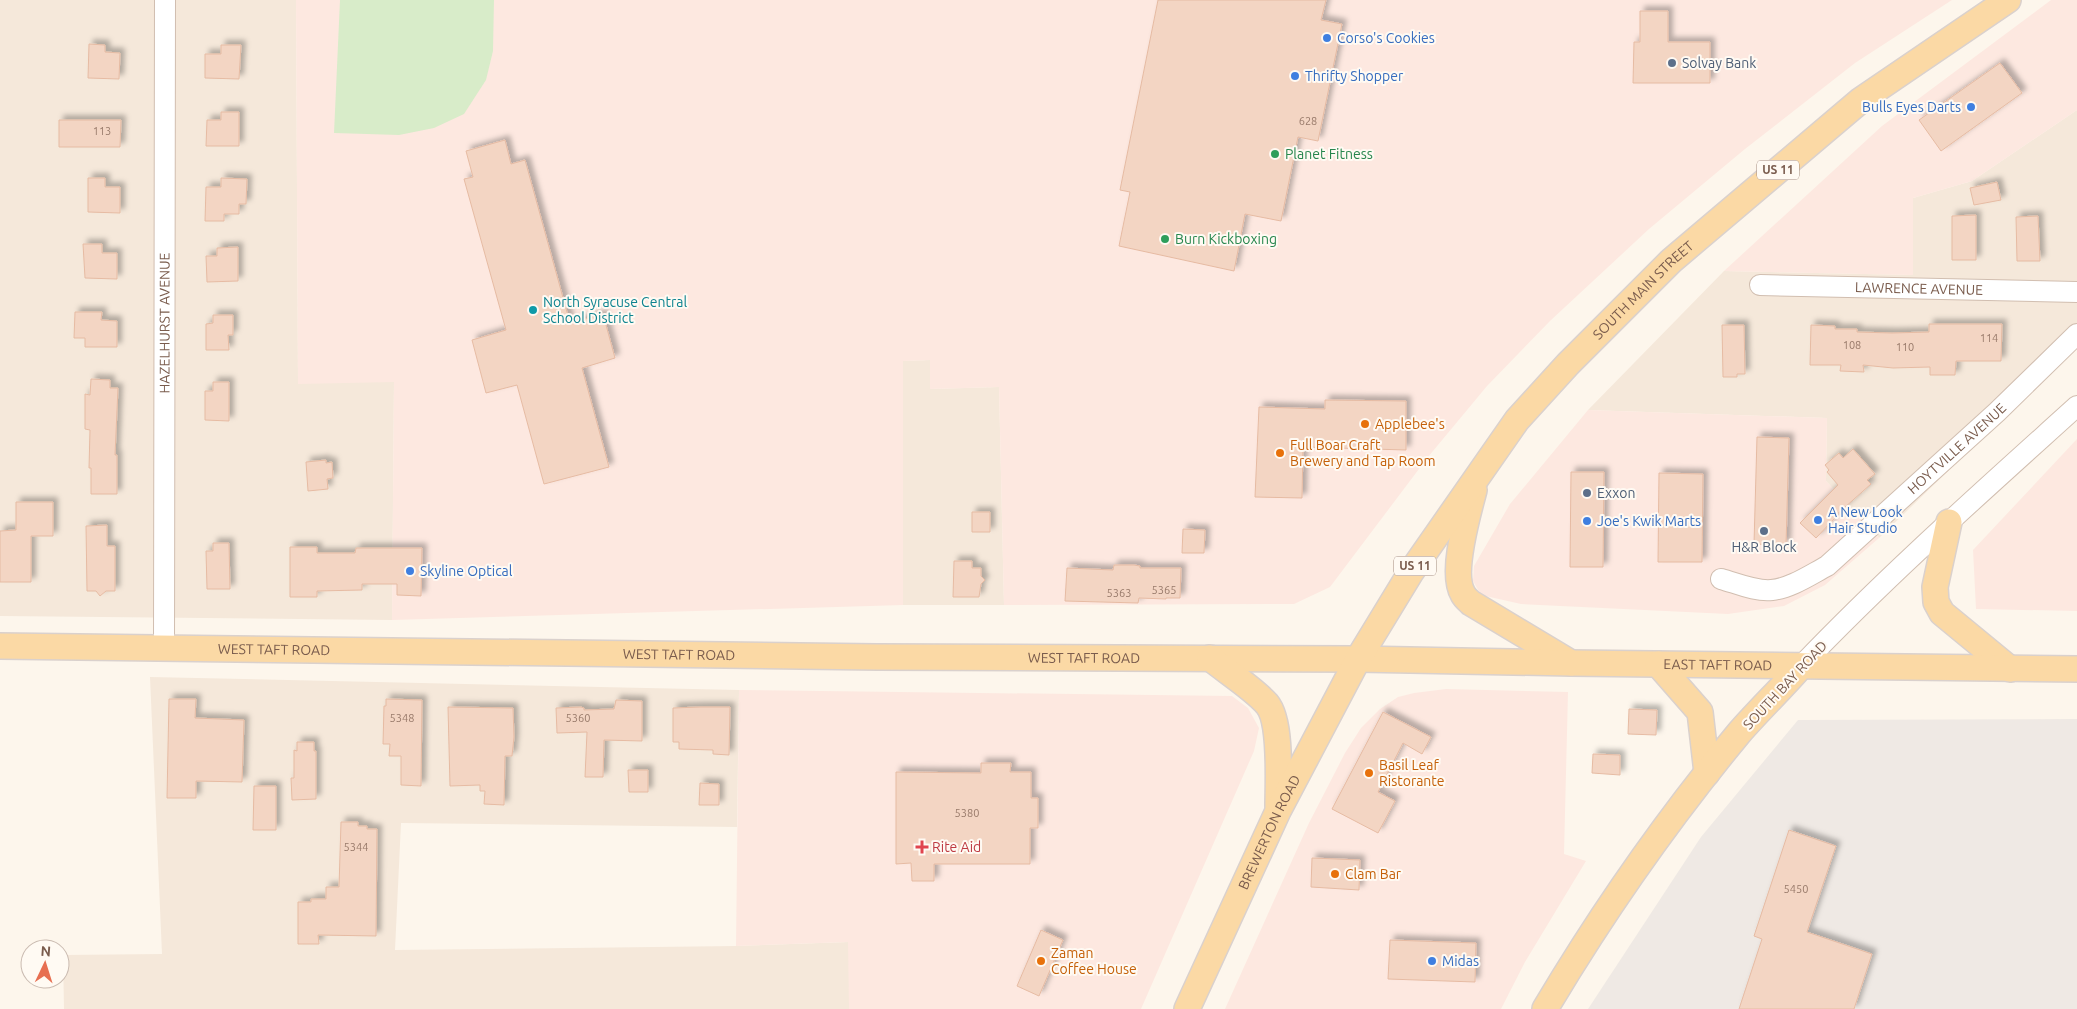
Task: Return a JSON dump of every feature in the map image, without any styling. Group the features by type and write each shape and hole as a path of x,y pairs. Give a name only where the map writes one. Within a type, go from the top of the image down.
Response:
{"main road":[{"name":"SOUTH MAIN STREET","path":"1358,659 1411,572 1517,420 1568,364 1670,261 1861,100 2008,0"},
{"path":"1477,477 1460,550 1460,584 1463,594 1471,603 1571,664"},
{"path":"1949,522 1935,587 1936,602 1942,613 2010,669"},
{"name":"WEST TAFT ROAD","path":"0,646 877,657 1358,659"},
{"path":"1210,658 1268,705 1276,730 1278,811"},
{"name":"EAST TAFT ROAD","path":"1358,659 1571,664 2077,669"},
{"name":"BREWERTON ROAD","path":"1187,1009 1278,811 1358,659"},
{"path":"1658,664 1700,712 1707,774"},
{"name":"SOUTH BAY ROAD","path":"1545,1009 1603,916 1707,774 1740,732 1801,666"}],"street":[{"name":"HAZELHURST AVENUE","path":"164,647 165,0"},
{"name":"LAWRENCE AVENUE","path":"1760,285 2077,292"},
{"name":"HOYTVILLE AVENUE","path":"1721,579 1761,590 1772,590 1801,580 1827,566 1997,412 2077,334"},
{"name":"SOUTH BAY ROAD","path":"1801,666 1949,522 2077,406"}],"shaded area":[{"path":"0,0 296,0 298,383 394,380 392,620 0,616"},
{"path":"296,0 1952,0 1855,63 1745,149 1649,229 1550,321 1487,386 1428,457 1330,587 1294,604 1004,605 999,387 930,389 930,360 903,361 903,605 392,620 394,382 298,384"},
{"path":"2051,0 2077,0 2077,110 1972,181 1913,198 1913,275 1724,271 1882,126"},
{"path":"2077,110 2077,346 1879,538 1826,481 1827,418 1588,410 1724,271 1913,275 1913,198 1972,181"},
{"path":"930,360 930,389 999,387 1004,605 903,605 902,361"},
{"path":"1588,410 1827,418 1826,481 1879,538 1825,585 1784,606 1728,614 1521,604 1481,595 1473,581 1474,566 1510,504"},
{"path":"2077,439 2077,611 1976,609 1973,550"},
{"path":"150,677 739,690 737,827 401,823 395,950 736,946 849,942 849,1009 64,1009 64,989 70,989 70,955 162,954"},
{"path":"1446,689 1568,692 1564,854 1586,861 1525,962 1501,1009 1225,1009 1309,823 1345,753 1361,728 1380,709 1398,697"},
{"path":"739,690 1232,696 1248,708 1259,728 1254,751 1141,1009 849,1009 848,942 736,946"},
{"path":"2077,719 2077,1009 1588,1009 1701,837 1798,720"}],"green space":[{"path":"340,0 494,0 493,51 486,80 464,114 434,128 399,135 334,133"}],"building":[{"path":"1158,0 1326,0 1321,20 1342,24 1318,141 1298,137 1281,221 1245,214 1234,271 1119,246 1130,192 1120,190"},
{"name":"Solvay Bank","path":"1640,11 1668,11 1668,42 1710,42 1710,83 1633,83 1634,42 1640,42"},
{"path":"89,44 105,45 105,52 120,53 119,79 88,78"},
{"path":"221,45 241,45 239,79 205,78 205,54 221,54"},
{"name":"Bulls Eyes Darts","path":"2000,63 2022,93 1941,151 1919,120"},
{"path":"221,112 239,112 239,146 206,146 207,120 221,120"},
{"path":"59,120 121,120 120,147 59,147"},
{"name":"North Syracuse Central School District","path":"505,140 511,164 525,160 570,323 603,314 615,358 582,368 609,467 544,484 517,385 486,393 472,340 506,330 464,179 473,177 466,151"},
{"path":"88,178 105,178 105,187 120,187 120,213 88,212"},
{"path":"221,178 247,179 246,204 239,204 239,214 224,214 224,221 205,221 206,187 221,187"},
{"path":"1997,182 2001,200 1974,205 1970,188"},
{"path":"1976,215 1976,260 1952,260 1952,216"},
{"path":"2038,216 2040,261 2017,261 2016,217"},
{"path":"83,244 102,244 102,253 117,253 117,279 85,278"},
{"path":"238,247 238,281 207,282 206,256 217,256 217,248"},
{"path":"75,312 102,312 101,320 117,321 117,347 85,347 85,338 74,338"},
{"path":"213,315 233,315 233,335 228,335 229,350 206,350 206,324 213,323"},
{"path":"1929,324 2002,324 2001,361 1956,361 1955,375 1930,375 1930,367 1893,368 1863,365 1864,372 1840,371 1841,365 1810,365 1811,325 1835,326 1835,329 1857,329 1857,332 1892,333 1929,332"},
{"path":"1722,325 1744,325 1745,374 1737,374 1737,377 1723,377"},
{"path":"91,379 110,380 110,388 118,388 115,455 117,455 117,494 91,494 91,468 89,468 90,430 85,429 85,394 90,395"},
{"path":"213,382 229,382 229,421 205,420 205,391 213,391"},
{"path":"1325,400 1406,401 1406,450 1303,447 1302,498 1255,497 1259,407 1325,409"},
{"path":"1757,437 1789,438 1786,545 1754,544"},
{"path":"1853,449 1875,474 1867,480 1871,484 1835,516 1816,538 1800,523 1838,485 1827,472 1829,470 1825,465 1839,453 1843,458"},
{"path":"326,460 326,463 332,462 333,478 327,479 328,489 308,491 306,462"},
{"path":"1571,472 1604,472 1603,567 1570,567"},
{"path":"1659,473 1703,474 1702,562 1658,562"},
{"path":"16,502 53,502 53,536 31,536 31,582 0,582 0,531 16,530"},
{"path":"972,512 990,512 990,532 972,532"},
{"path":"107,525 107,546 115,546 115,591 106,591 100,596 96,591 87,591 86,526"},
{"path":"1183,529 1205,530 1204,553 1182,553"},
{"path":"213,543 229,543 230,589 207,589 206,551 213,551"},
{"path":"290,547 317,547 317,553 355,553 356,548 422,548 421,596 397,595 397,584 362,584 362,590 317,591 317,597 290,597"},
{"path":"954,561 972,561 972,568 981,568 981,576 985,580 981,584 979,597 953,597"},
{"path":"1114,565 1134,565 1140,566 1140,568 1181,568 1180,598 1139,598 1138,603 1065,601 1067,568 1113,570"},
{"path":"169,699 196,699 195,718 244,720 242,782 196,781 196,798 167,798"},
{"path":"386,699 422,700 421,786 401,785 401,756 389,756 390,744 383,744 384,706 386,706"},
{"path":"616,700 642,701 642,741 604,740 603,777 585,777 587,732 557,733 556,708 581,707 584,710 614,709"},
{"path":"448,707 513,708 514,737 512,756 505,756 504,805 484,804 485,791 480,791 480,785 450,786"},
{"path":"730,707 729,755 713,754 713,750 679,749 679,742 673,742 673,708"},
{"path":"1629,709 1657,710 1656,735 1628,734"},
{"name":"Basil Leaf Ristorante","path":"1383,712 1431,737 1422,754 1403,743 1378,792 1395,801 1378,833 1332,809"},
{"path":"297,742 314,742 314,751 316,751 316,799 292,800 291,778 294,778 294,750 297,751"},
{"path":"1593,754 1620,755 1620,775 1592,773"},
{"name":"Rite Aid","path":"981,763 1011,763 1010,772 1031,772 1031,798 1038,798 1038,828 1030,828 1030,864 934,864 934,881 912,881 911,863 896,864 896,772 981,773"},
{"path":"628,770 648,770 648,792 629,792"},
{"path":"700,783 719,784 719,805 699,805"},
{"path":"254,786 276,786 276,830 253,830"},
{"path":"341,822 358,822 358,826 367,826 367,829 377,829 376,936 318,935 319,944 298,944 298,902 311,902 311,899 326,899 326,887 339,887"},
{"path":"1789,830 1836,846 1807,932 1872,954 1854,1009 1739,1009 1762,939 1754,936"},
{"name":"Clam Bar","path":"1312,858 1360,860 1359,890 1311,887"},
{"path":"1041,930 1063,940 1039,996 1017,986"},
{"name":"Midas","path":"1390,940 1476,943 1475,982 1388,979"}],"place":[{"name":"Corso's Cookies","path":"1327,38"},
{"name":"Solvay Bank","path":"1672,63"},
{"name":"Thrifty Shopper","path":"1295,76"},
{"name":"Bulls Eyes Darts","path":"1971,107"},
{"name":"Planet Fitness","path":"1275,154"},
{"name":"Burn Kickboxing","path":"1165,239"},
{"name":"North Syracuse Central School District","path":"533,310"},
{"name":"Applebee's","path":"1365,424"},
{"name":"Full Boar Craft Brewery and Tap Room","path":"1280,453"},
{"name":"Exxon","path":"1587,493"},
{"name":"A New Look Hair Studio","path":"1818,520"},
{"name":"Joe's Kwik Marts","path":"1587,521"},
{"name":"H&R Block","path":"1764,531"},
{"name":"Skyline Optical","path":"410,571"},
{"name":"Basil Leaf Ristorante","path":"1369,773"},
{"name":"Rite Aid","path":"922,847"},
{"name":"Clam Bar","path":"1335,874"},
{"name":"Zaman Coffee House","path":"1041,961"},
{"name":"Midas","path":"1432,961"}]}
